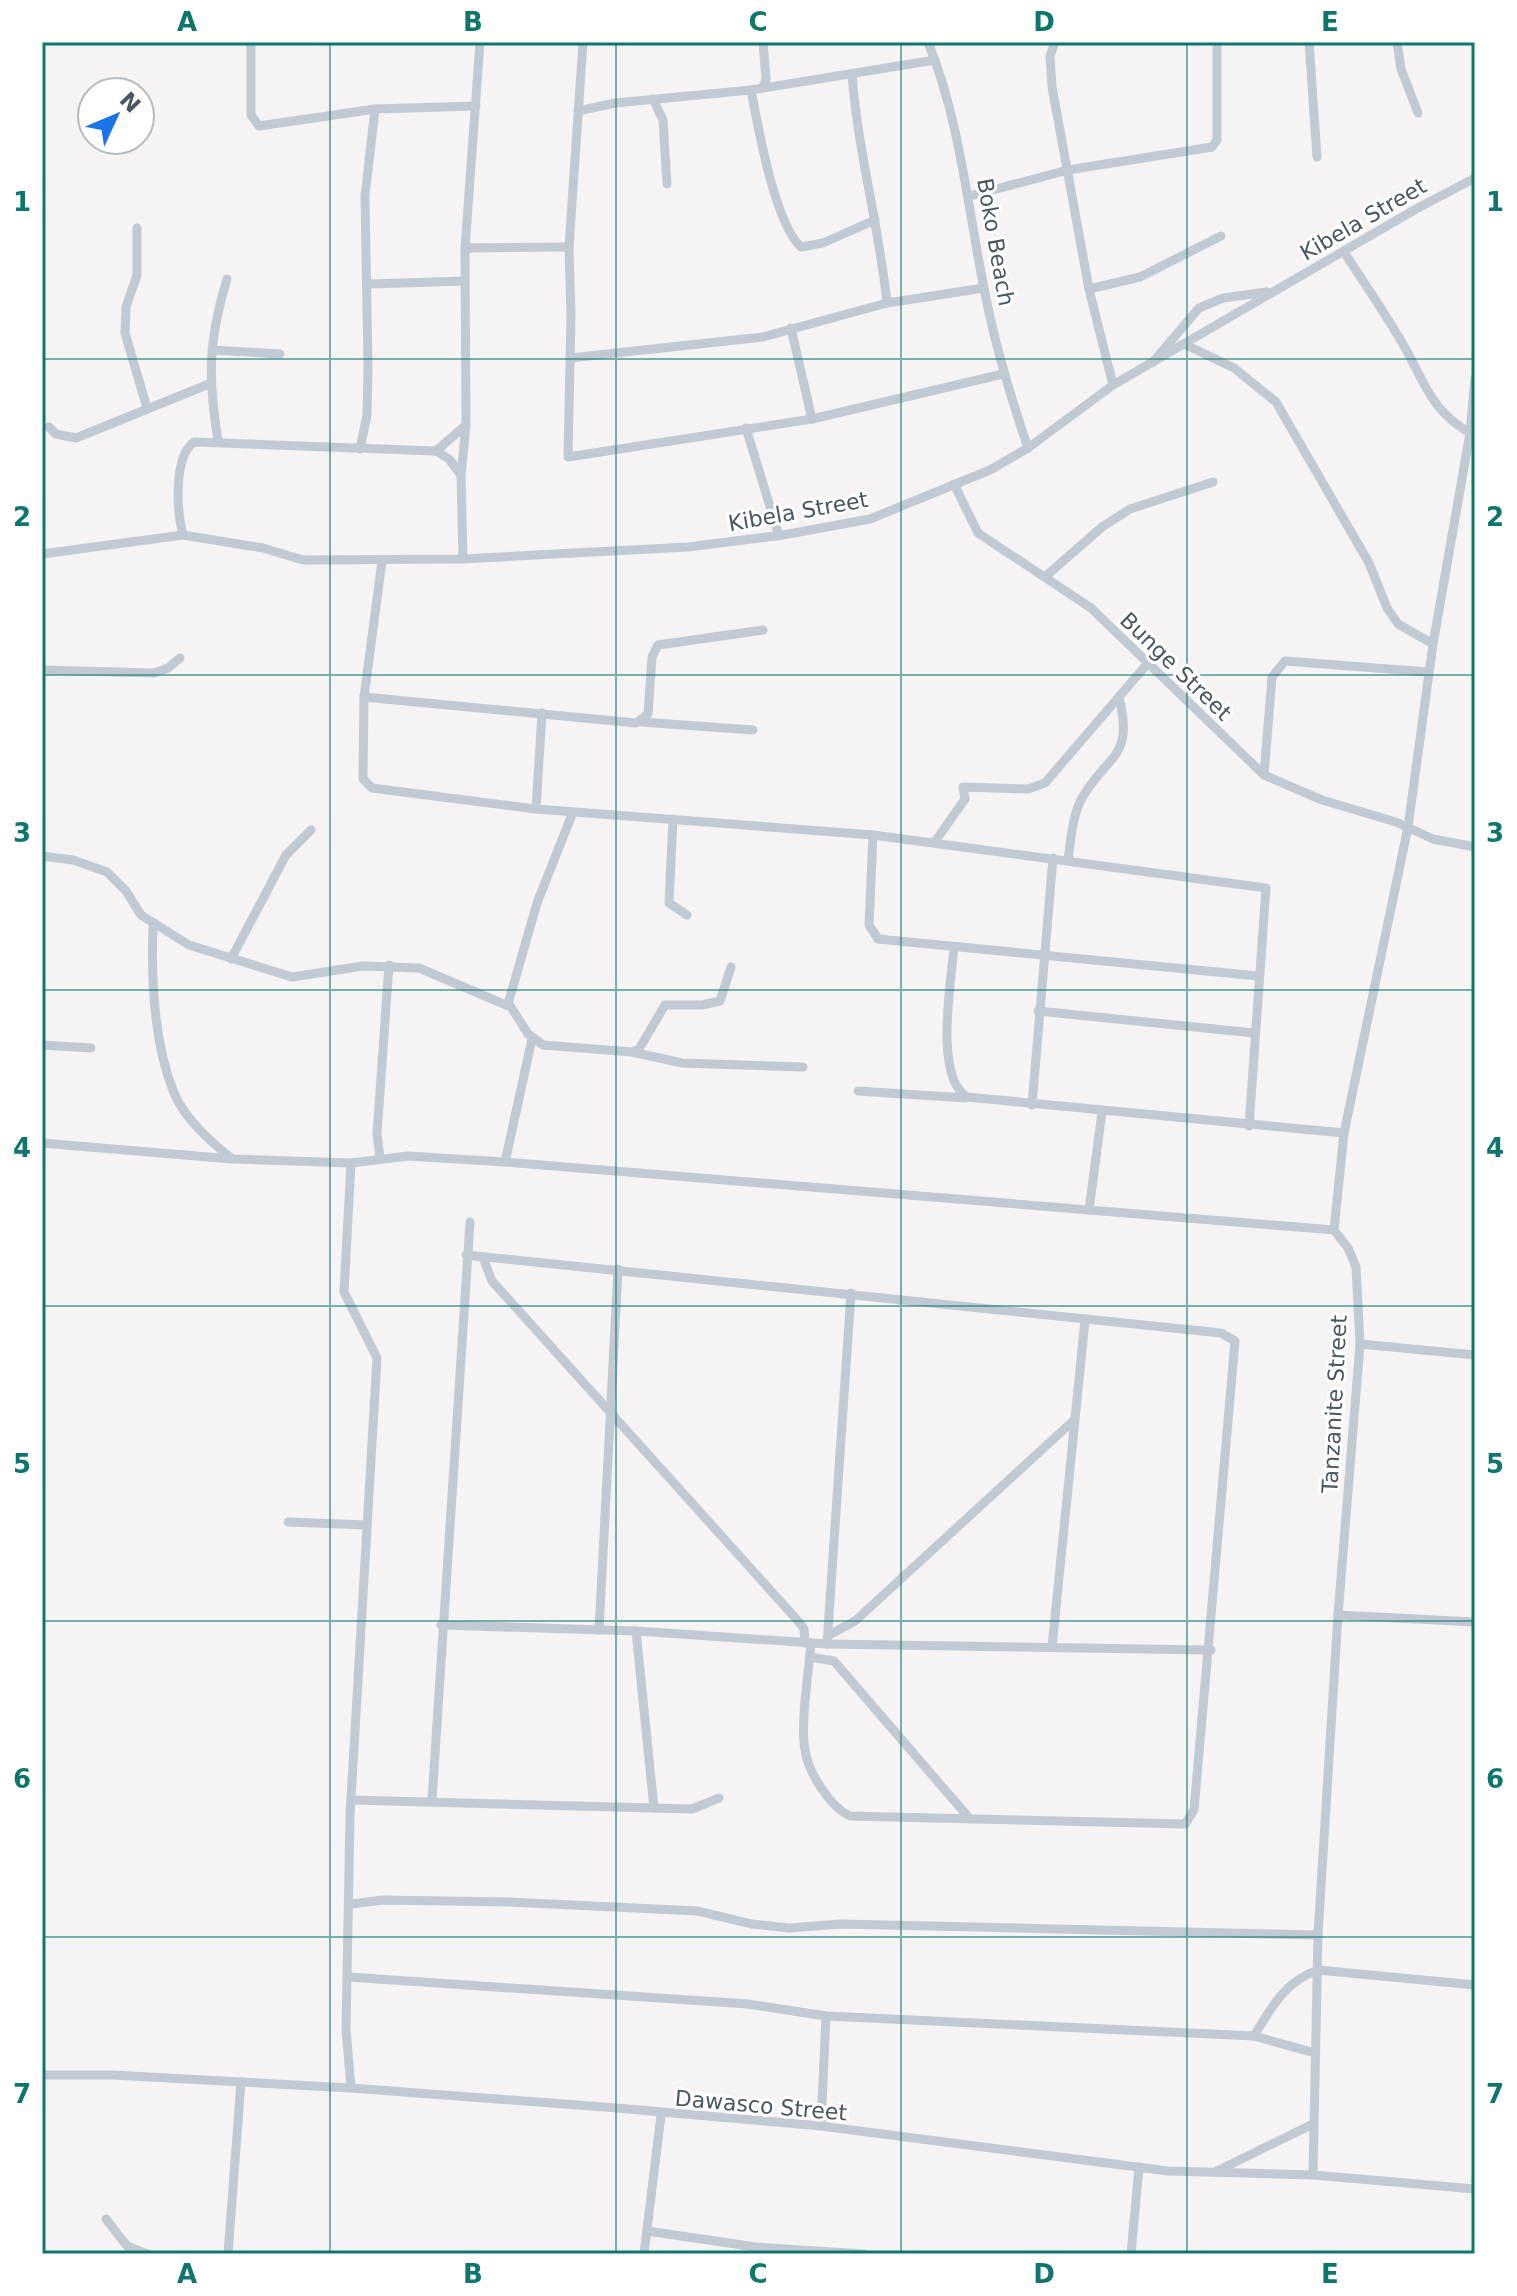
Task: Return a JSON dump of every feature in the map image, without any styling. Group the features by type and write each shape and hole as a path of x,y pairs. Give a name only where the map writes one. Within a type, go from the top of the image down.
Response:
{"street":[{"path":"251,42 251,115 259,126 375,109 476,106"},
{"path":"463,559 461,475 466,425 465,248 480,42"},
{"path":"583,42 569,247 568,457 812,419 1003,374"},
{"path":"763,42 766,79 763,87"},
{"name":"Boko Beach","path":"928,42 961,148 984,288 1003,374 1028,448"},
{"path":"1055,42 1050,56 1052,87 1089,289 1113,385"},
{"path":"970,196 1068,170 1212,147 1217,140 1217,42"},
{"path":"1309,42 1317,157"},
{"path":"1397,42 1401,69 1418,113"},
{"path":"578,111 653,99 751,90 935,60"},
{"path":"852,75 856,129 875,220 887,303"},
{"path":"751,90 772,181 792,239 801,247 823,243 875,220"},
{"path":"653,99 663,120 667,184"},
{"path":"360,449 367,415 369,284 363,241 375,109"},
{"name":"Kibela Street","path":"42,554 183,535 263,548 303,560 463,559 688,547 779,536 870,519 990,470 1028,448 1113,385 1475,178"},
{"path":"137,228 137,275 126,307 125,333 147,408"},
{"path":"1089,289 1140,277 1221,236"},
{"path":"465,248 569,247"},
{"path":"1344,252 1405,347 1429,398 1439,411 1472,434"},
{"path":"218,441 209,384 214,320 227,279"},
{"path":"369,284 465,281"},
{"path":"570,358 720,343 887,303 984,288"},
{"path":"1151,364 1199,308 1223,298 1274,291"},
{"path":"791,328 812,419"},
{"path":"1186,345 1234,368 1276,402 1369,563 1387,608 1398,624 1433,644"},
{"path":"212,350 280,354"},
{"path":"42,1143 232,1159 351,1163 380,1158 505,1162 1334,1230 1344,1133 1408,827 1428,672 1472,434 1475,378"},
{"path":"49,427 56,434 76,438 209,384"},
{"path":"436,451 466,425"},
{"path":"746,428 779,536"},
{"path":"183,535 177,509 186,450 194,442 436,451 449,459 461,475"},
{"path":"1046,576 1102,527 1130,509 1213,482"},
{"name":"Bunge Street","path":"954,484 978,533 1091,608 1264,775 1322,800 1408,827"},
{"path":"382,561 364,697 363,779 367,786 536,809 873,835 1266,888 1249,1126"},
{"path":"641,722 649,709 652,657 658,645 763,630"},
{"path":"42,670 154,673 168,668 180,658"},
{"path":"1264,775 1272,677 1285,661 1428,672"},
{"path":"934,843 965,799 963,787 1028,789 1045,783 1148,663"},
{"path":"364,697 753,730"},
{"path":"1068,860 1081,801 1122,745 1125,727 1119,697"},
{"path":"536,809 542,713"},
{"path":"508,1004 537,903 573,812"},
{"path":"673,819 669,903 687,915"},
{"path":"1408,827 1447,843 1475,847"},
{"path":"231,959 286,855 311,830"},
{"path":"873,835 869,877 872,933 878,939 1258,976"},
{"path":"42,856 73,860 107,872 153,926 189,945 292,977 389,965 419,968 508,1004 532,1039 550,1046 632,1052 682,1063 803,1067"},
{"path":"1032,1105 1042,953 1053,858"},
{"path":"153,926 156,999 162,1044 174,1093 194,1124 232,1159"},
{"path":"954,948 948,1058 956,1088 975,1098"},
{"path":"380,1158 377,1134 389,965"},
{"path":"632,1052 639,1049 665,1005 702,1005 720,1001 731,967"},
{"path":"1038,1011 1254,1033"},
{"path":"505,1162 532,1039"},
{"path":"42,1045 91,1048"},
{"path":"858,1091 975,1098 1344,1133"},
{"path":"1089,1210 1102,1112"},
{"path":"351,1163 344,1292 377,1358 351,1800 346,2029 351,2088"},
{"path":"432,1800 441,1625 470,1222"},
{"name":"Tanzanite Street","path":"1313,2175 1318,1935 1338,1615 1360,1344 1356,1267 1348,1248 1334,1230"},
{"path":"466,1255 484,1260 618,1269 1221,1333 1235,1341 1211,1650 1194,1810 1185,1824 850,1816 832,1804 805,1750 810,1657 804,1629 492,1281 484,1260"},
{"path":"599,1630 608,1409 618,1269"},
{"path":"828,1640 851,1293"},
{"path":"1052,1647 1085,1320"},
{"path":"1360,1344 1475,1355"},
{"path":"828,1640 855,1621 1073,1421"},
{"path":"288,1522 367,1525"},
{"path":"1338,1615 1475,1622"},
{"path":"441,1625 636,1631 808,1643 828,1640 1211,1650"},
{"path":"636,1631 654,1808"},
{"path":"810,1657 834,1661 970,1819"},
{"path":"351,1800 432,1800 469,1806 692,1809 719,1798"},
{"path":"351,1904 368,1901 439,1901 698,1911 752,1924 789,1928 840,1924 1318,1935"},
{"path":"1254,2036 1287,1988 1304,1974 1318,1970 1475,1985"},
{"path":"349,1977 748,2004 826,2016 1254,2036 1315,2053"},
{"path":"821,2126 826,2016"},
{"name":"Dawasco Street","path":"42,2075 112,2075 351,2088 821,2126 1139,2167 1313,2175 1475,2189"},
{"path":"228,2254 241,2082"},
{"path":"644,2254 661,2115"},
{"path":"1214,2172 1313,2124"},
{"path":"1131,2254 1139,2167"},
{"path":"106,2219 127,2246 147,2254"},
{"path":"647,2231 756,2251 862,2254"}]}
